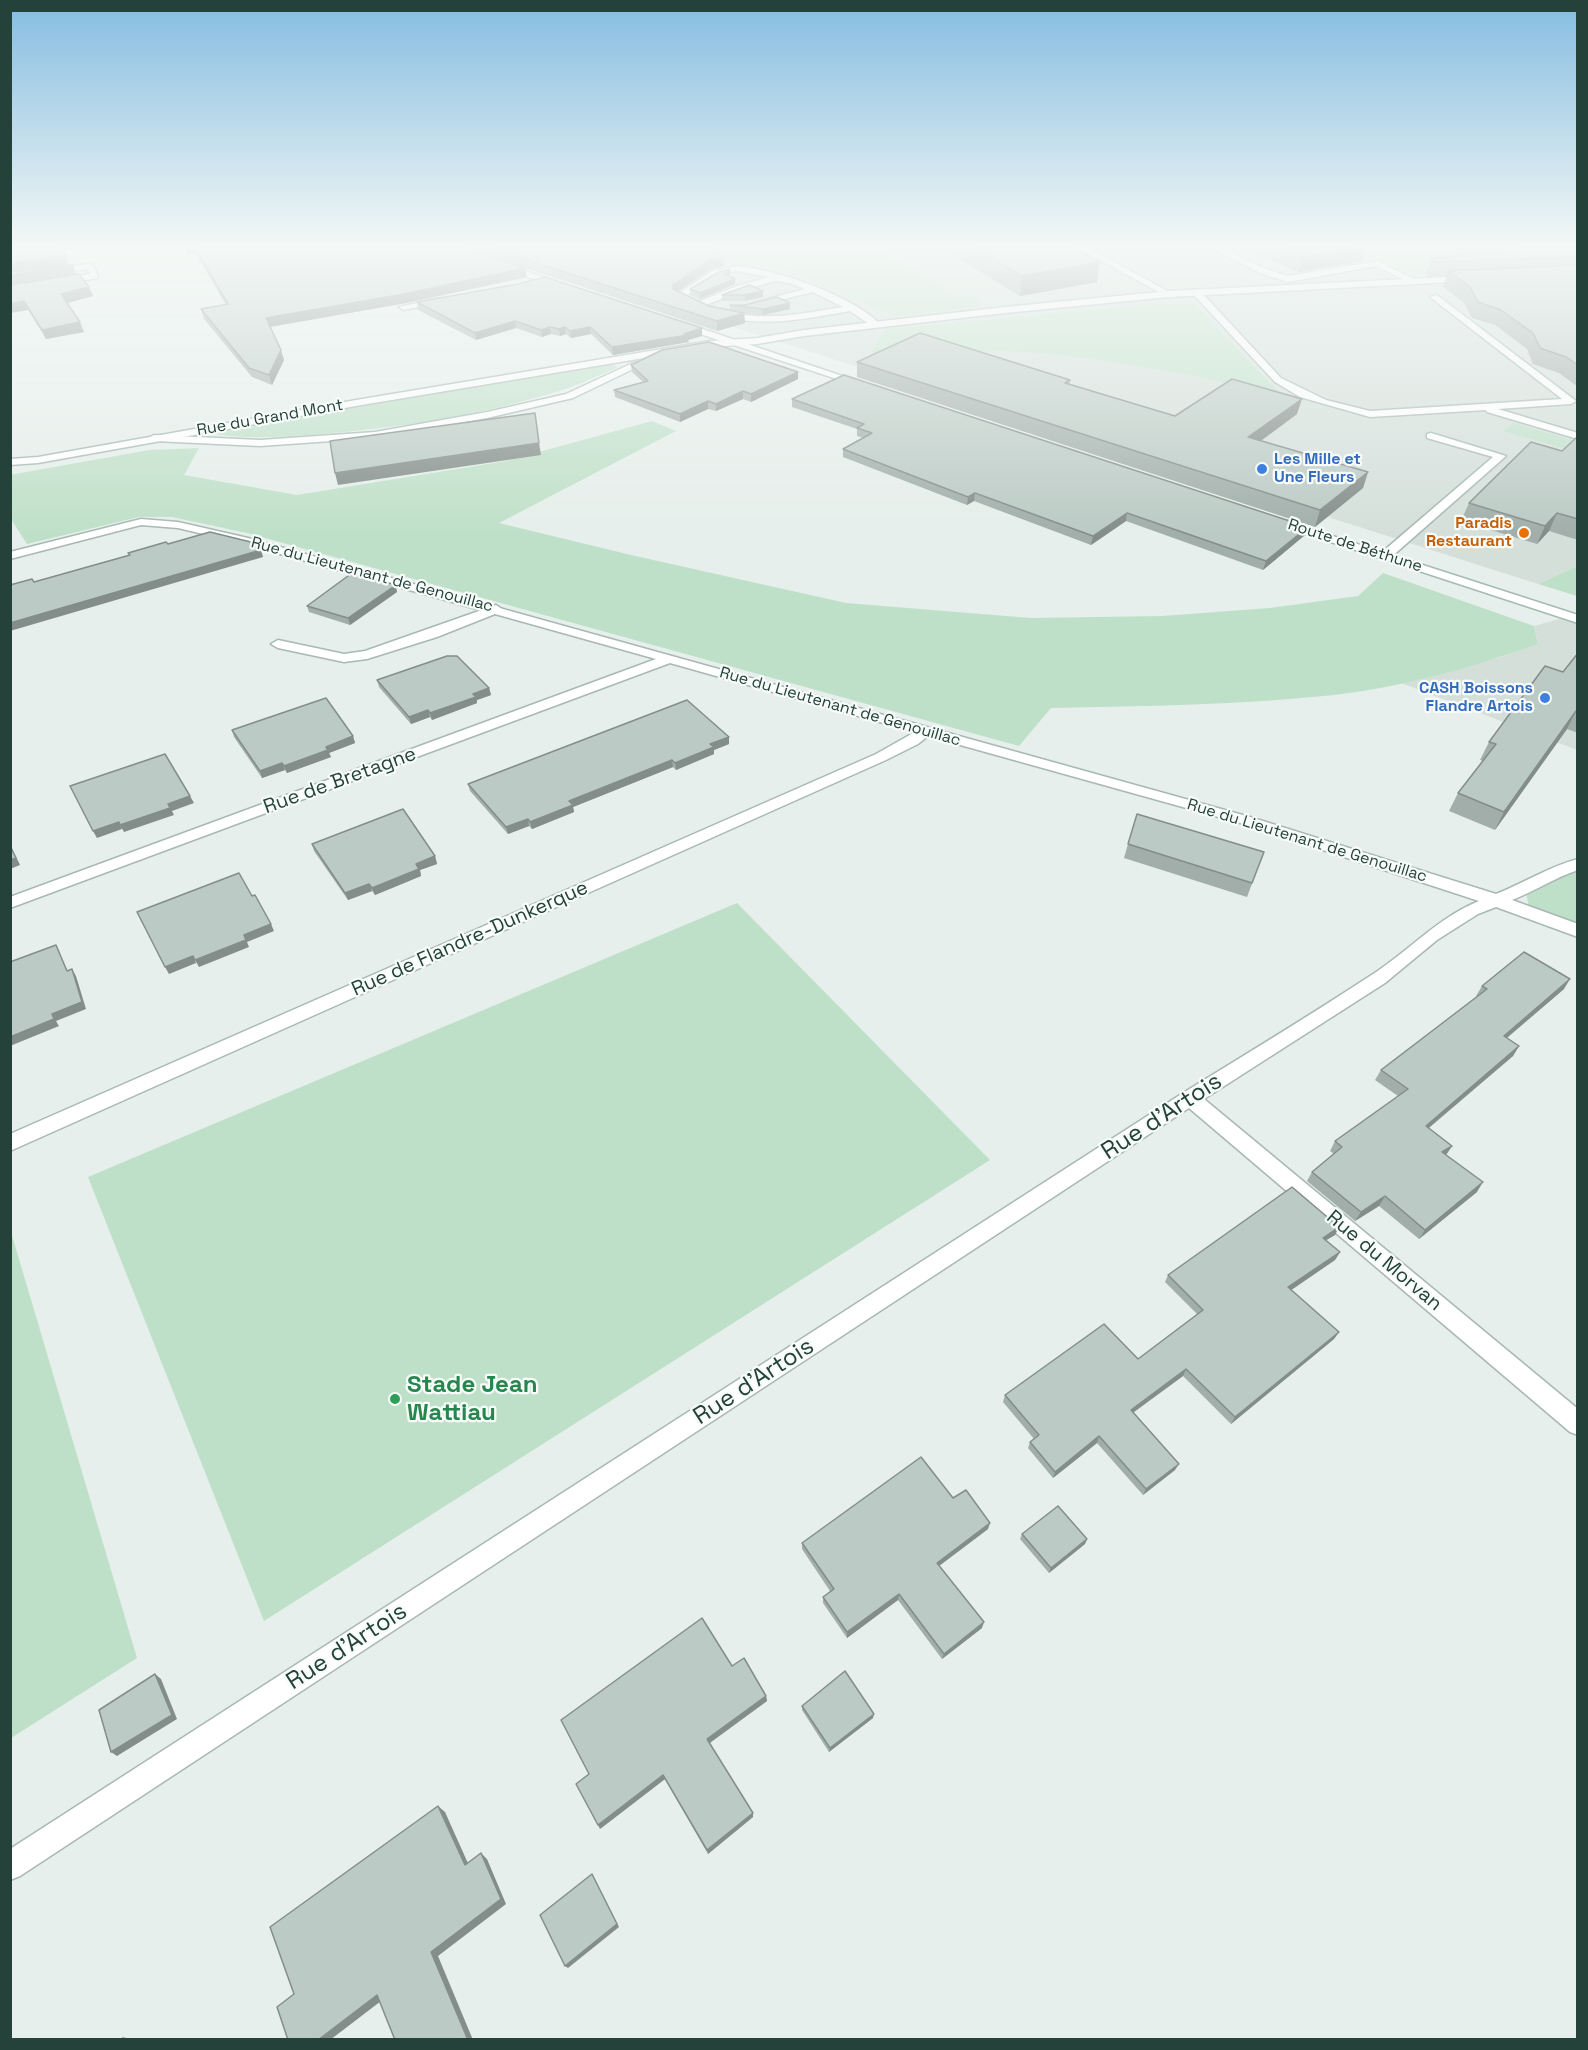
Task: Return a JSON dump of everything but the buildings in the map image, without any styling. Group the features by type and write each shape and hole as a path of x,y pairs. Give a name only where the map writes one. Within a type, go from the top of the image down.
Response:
{"street":[{"name":"Rue du Grand Mont","path":"10,462 38,460 154,438 718,344"},
{"path":"737,344 872,387"},
{"path":"1244,344 1278,380 1304,395 1370,414 1477,406 1574,404"},
{"path":"1495,344 1574,404"},
{"path":"154,438 260,444 375,435 487,415 569,396 657,355"},
{"path":"1477,406 1578,436"},
{"path":"1385,556 1501,456 1431,436"},
{"name":"Route de Béthune","path":"1272,519 1578,619"},
{"name":"Rue du Lieutenant de Genouillac","path":"10,556 125,525 159,522 244,540 1245,820 1498,901 1578,931"},
{"path":"278,644 344,658 367,655 432,634 496,609"},
{"name":"Rue de Bretagne","path":"10,903 669,659"},
{"name":"Rue de Flandre-Dunkerque","path":"10,1143 870,762 913,741 927,730"},
{"path":"1498,901 1551,873 1578,864"},
{"name":"Rue d'Artois","path":"10,1866 1190,1098 1378,979 1431,936 1472,910 1498,901"},
{"name":"Rue du Morvan","path":"1190,1098 1578,1424"}],"shaded area":[{"path":"785,344 1577,344 1577,566 1538,584"},
{"path":"1577,614 1577,750 1401,683 1501,657 1538,643 1534,626"}],"green space":[{"path":"877,344 1232,344 1282,395 1213,380 1073,356 1002,351 969,352 871,366 870,355"},
{"path":"613,363 617,368 558,392 493,409 436,420 292,436 249,437 207,433"},
{"path":"652,421 676,431 499,523 846,603 1031,618 1162,616 1270,608 1358,596 1383,573 1534,626 1538,644 1438,675 1386,687 1334,695 1228,703 1051,708 1019,746 247,533 172,517 139,517 27,544 11,519 10,475 149,450 199,448 184,475 297,495 506,461"},
{"path":"1513,423 1575,441 1573,451 1503,431"},
{"path":"1577,566 1577,596 1538,584"},
{"path":"1552,868 1577,869 1577,931 1531,915 1525,889 1551,873"},
{"name":"Stade Jean Wattiau","path":"737,903 990,1160 264,1621 88,1177"},
{"path":"11,1232 137,1658 10,1738"}],"place":[{"name":"Les Mille et Une Fleurs","path":"1262,469"},
{"name":"Paradis Restaurant","path":"1524,533"},
{"name":"CASH Boissons Flandre Artois","path":"1545,698"},
{"name":"Stade Jean Wattiau","path":"395,1399"}]}
